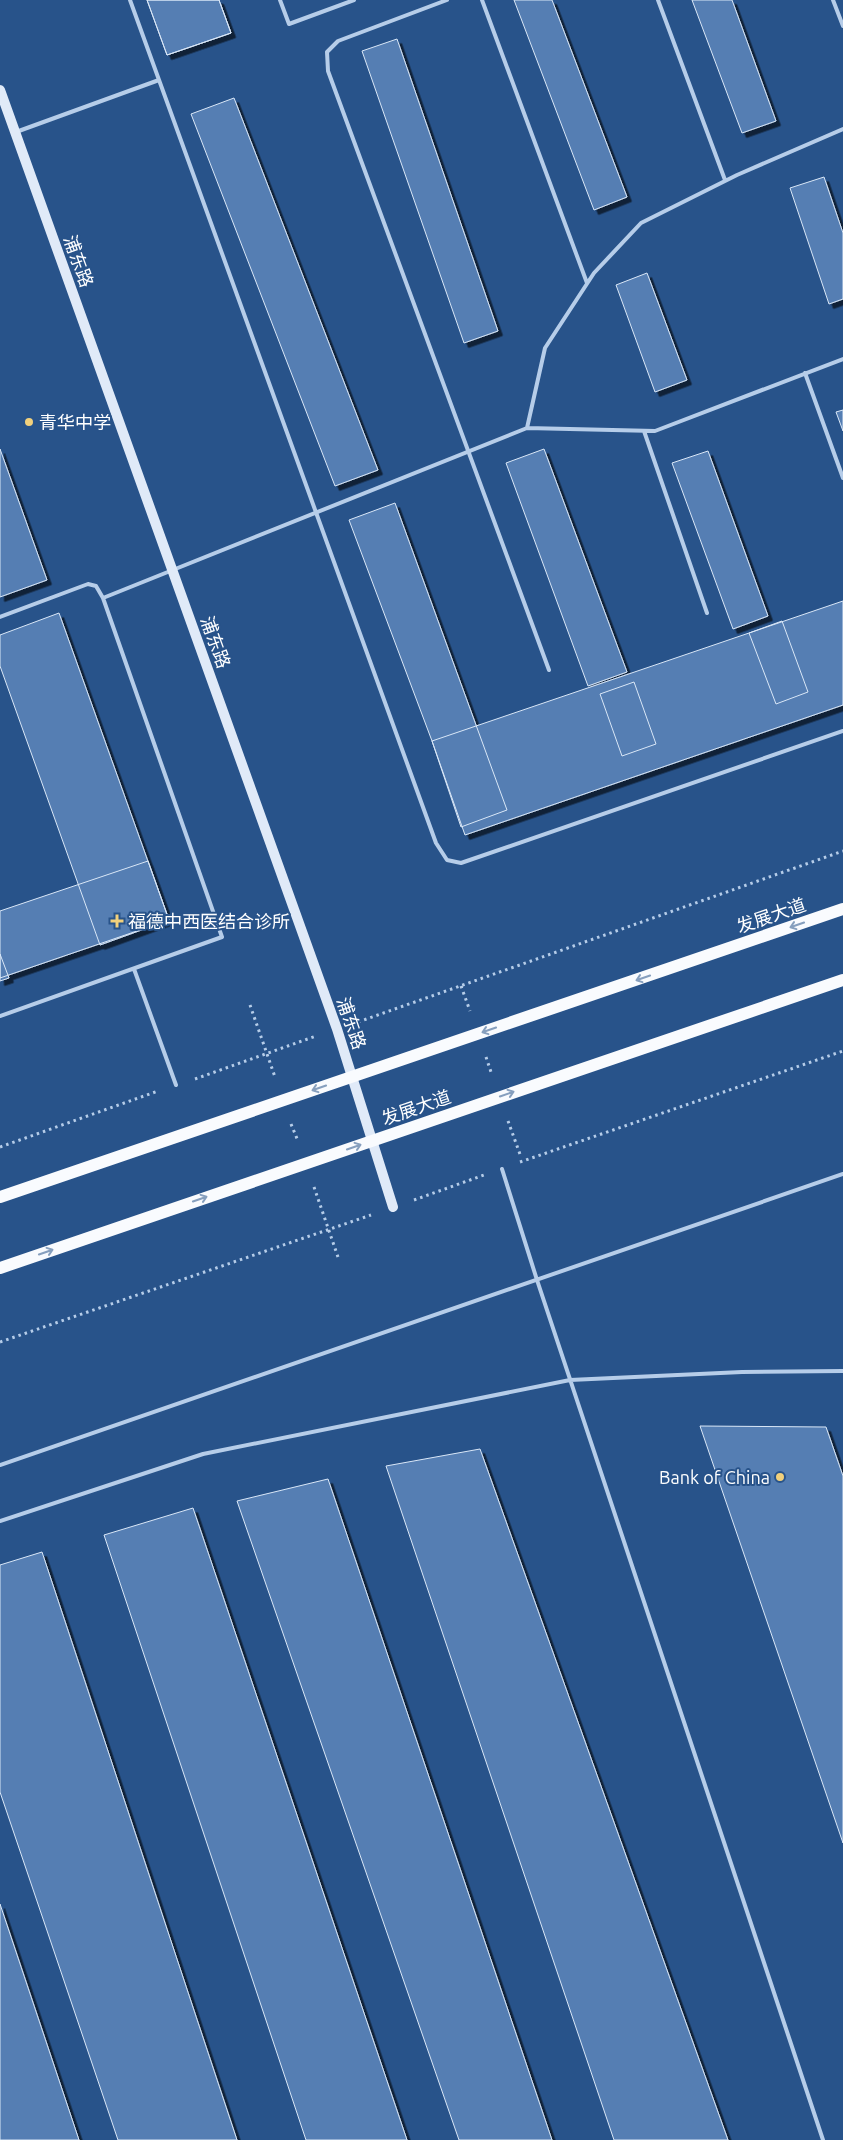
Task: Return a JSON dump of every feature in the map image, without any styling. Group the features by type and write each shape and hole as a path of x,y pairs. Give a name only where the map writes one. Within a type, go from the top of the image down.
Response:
{"main road":[{"name":"发展大道","path":"0,1197 843,909"},
{"name":"发展大道","path":"0,1268 843,980"}],"street":[{"name":"浦东路","path":"0,90 337,1029 374,1140 393,1207"}],"lane":[{"path":"130,0 436,843 447,860 461,863 843,731"},
{"path":"280,0 289,24 354,0"},
{"path":"447,0 338,41 327,52 328,71 549,670"},
{"path":"482,0 587,283"},
{"path":"658,0 724,180"},
{"path":"833,0 843,26"},
{"path":"15,132 159,80"},
{"path":"527,428 545,348 587,283 641,223 724,180 843,129"},
{"path":"103,598 527,428 655,431 843,359"},
{"path":"805,373 843,478"},
{"path":"644,431 707,613"},
{"path":"0,617 88,584 96,586 103,598 222,937 0,1016"},
{"path":"134,968 176,1085"},
{"path":"502,1169 570,1380 823,2140"},
{"path":"0,1465 843,1174"},
{"path":"0,1521 203,1454 570,1380 742,1372 843,1371"}],"path":[{"path":"0,1147 843,852"},
{"path":"250,1005 340,1260"},
{"path":"0,1342 843,1052"}],"building":[{"path":"147,0 219,0 231,33 167,55"},
{"path":"147,0 219,0 231,33 167,55"},
{"path":"514,0 552,0 627,197 594,210"},
{"path":"692,0 732,0 776,121 742,133"},
{"path":"397,39 498,331 464,343 362,51"},
{"path":"234,98 378,470 335,486 191,114"},
{"path":"824,177 843,233 843,299 829,304 790,188"},
{"path":"647,273 687,380 655,392 616,285"},
{"path":"843,410 843,431 836,412"},
{"path":"0,449 47,580 0,597"},
{"path":"544,449 627,672 588,686 506,463"},
{"path":"708,451 768,616 733,629 672,463"},
{"path":"395,503 507,810 461,827 432,741 349,520"},
{"path":"843,601 843,705 465,835 432,741"},
{"path":"59,613 169,920 100,945 0,666 0,635"},
{"path":"782,621 808,692 776,704 749,633"},
{"path":"634,682 656,744 622,756 600,694"},
{"path":"148,861 169,920 0,978 0,911"},
{"path":"0,954 9,978 0,981"},
{"path":"700,1426 826,1427 843,1476 843,1843"},
{"path":"480,1449 728,2140 614,2140 386,1466"},
{"path":"328,1479 552,2140 459,2140 237,1501"},
{"path":"193,1508 407,2140 306,2140 104,1535"},
{"path":"42,1552 237,2140 118,2140 0,1792 0,1565"},
{"path":"0,1904 79,2140 0,2140"}],"place":[{"name":"青华中学","path":"29,422"},
{"name":"福德中西医结合诊所","path":"117,921"},
{"name":"Bank of China","path":"780,1477"}]}
